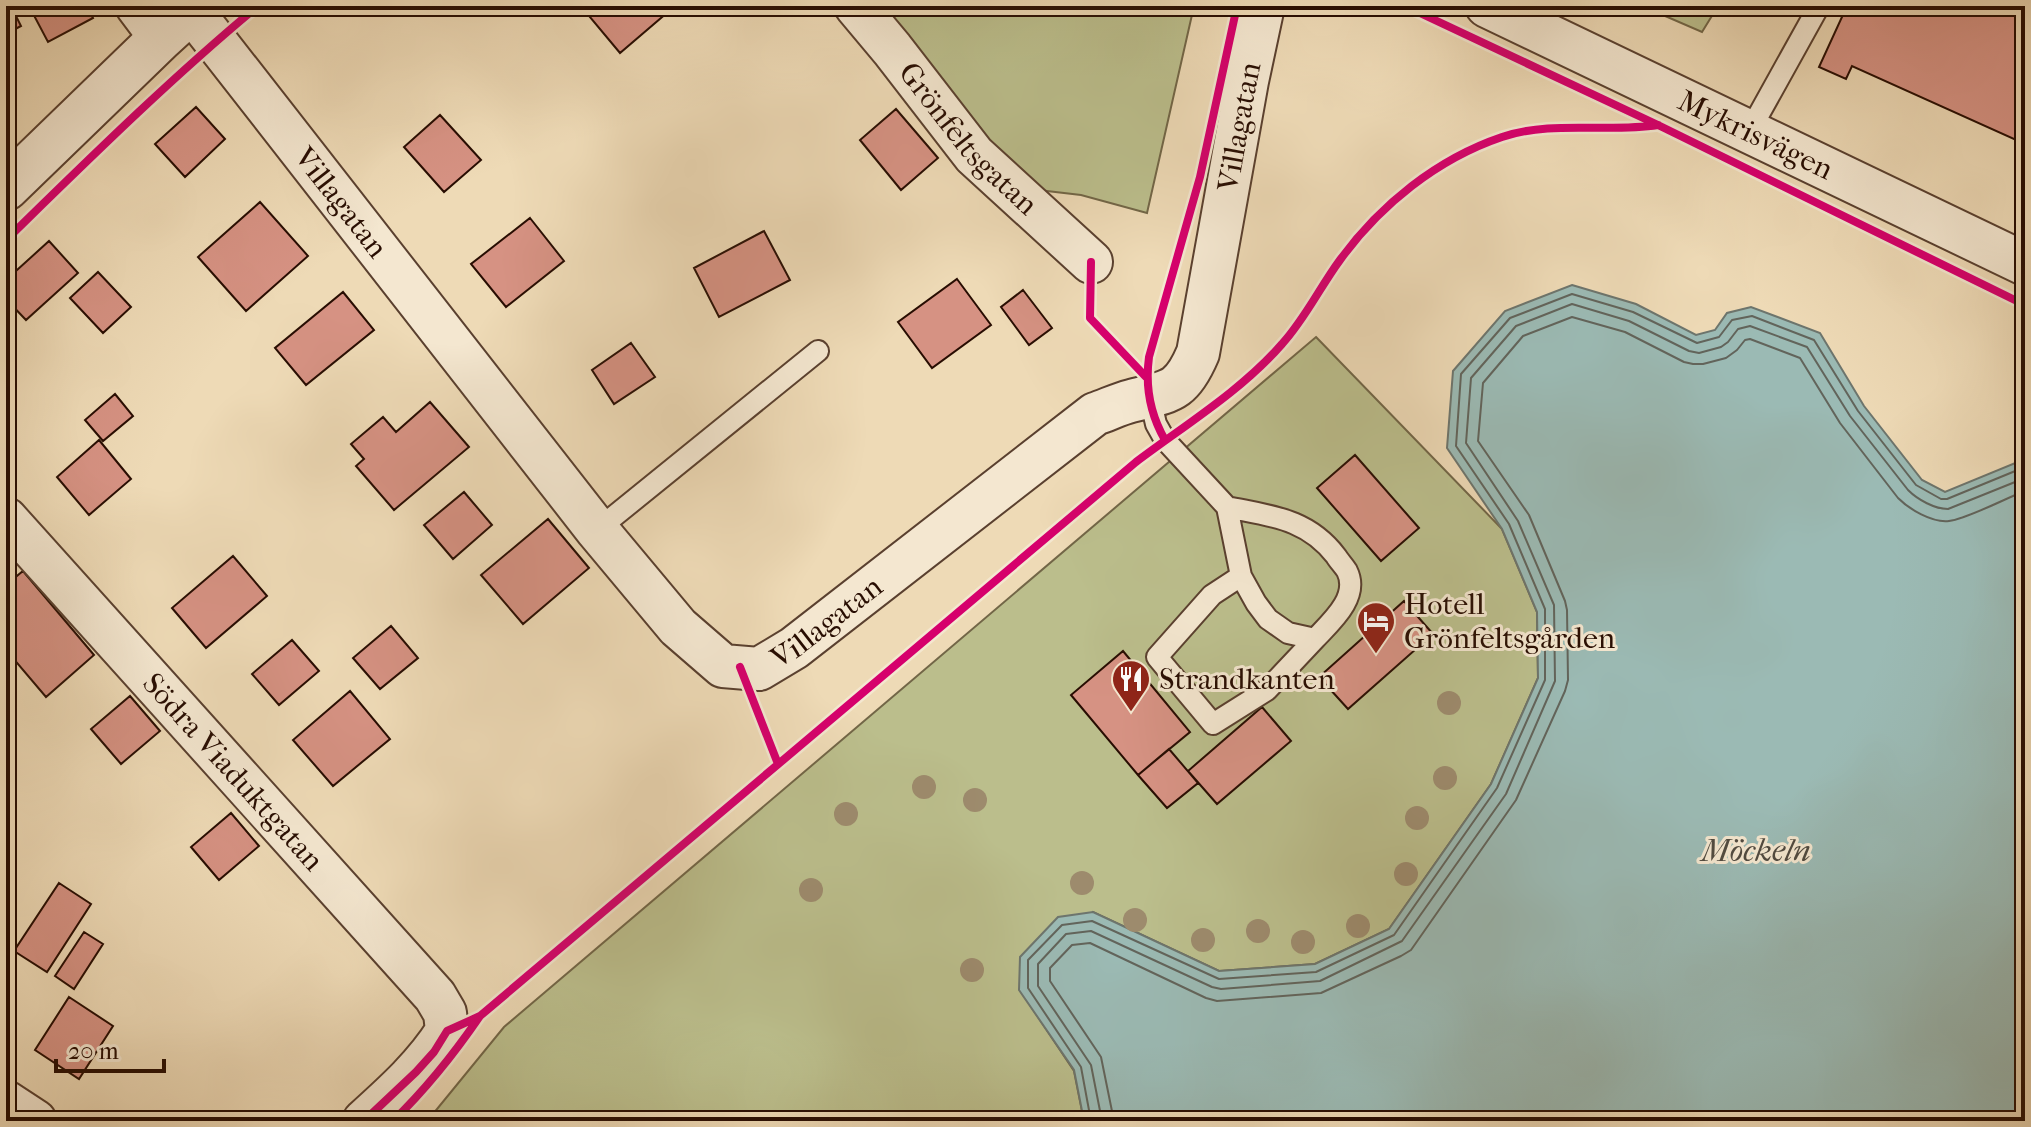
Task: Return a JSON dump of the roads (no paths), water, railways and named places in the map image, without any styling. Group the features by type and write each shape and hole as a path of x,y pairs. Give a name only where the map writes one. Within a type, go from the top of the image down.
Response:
{"street":[{"name":"Grönfeltsgatan","path":"856,6 974,155 1091,262"},
{"name":"Villagatan","path":"171,15 678,627 723,666 759,669 794,648 1095,414 1131,401 1161,395 1177,387 1189,374 1198,353 1263,6"},
{"name":"Mykrisvägen","path":"1487,6 2025,264"},
{"path":"6,188 171,15"},
{"name":"Södra Viaduktgatan","path":"6,519 435,996 445,1013 447,1031 416,1072 364,1121"},
{"path":"6,1102 35,1121"}],"lane":[{"path":"1749,132 1819,6"},
{"path":"597,530 818,351"},
{"path":"1150,398 1156,424 1165,440 1227,507 1241,576 1256,603 1268,619 1288,633 1315,639"},
{"path":"1227,507 1277,517 1315,533 1348,573 1350,590 1339,614 1267,690 1213,724 1157,657 1212,595 1241,576"}],"water":[{"name":"Möckeln","path":"1572,285 1636,304 1696,335 1715,330 1727,313 1751,307 1820,333 1864,406 1922,480 1945,492 2025,459 2025,1121 1084,1121 1074,1070 1019,990 1020,957 1058,917 1093,912 1219,971 1315,964 1389,929 1491,784 1538,678 1537,612 1502,529 1447,448 1453,371 1505,311"}],"place":[{"name":"Hotell Grönfeltsgården","path":"1376,655"},
{"name":"Strandkanten","path":"1131,713"}]}
